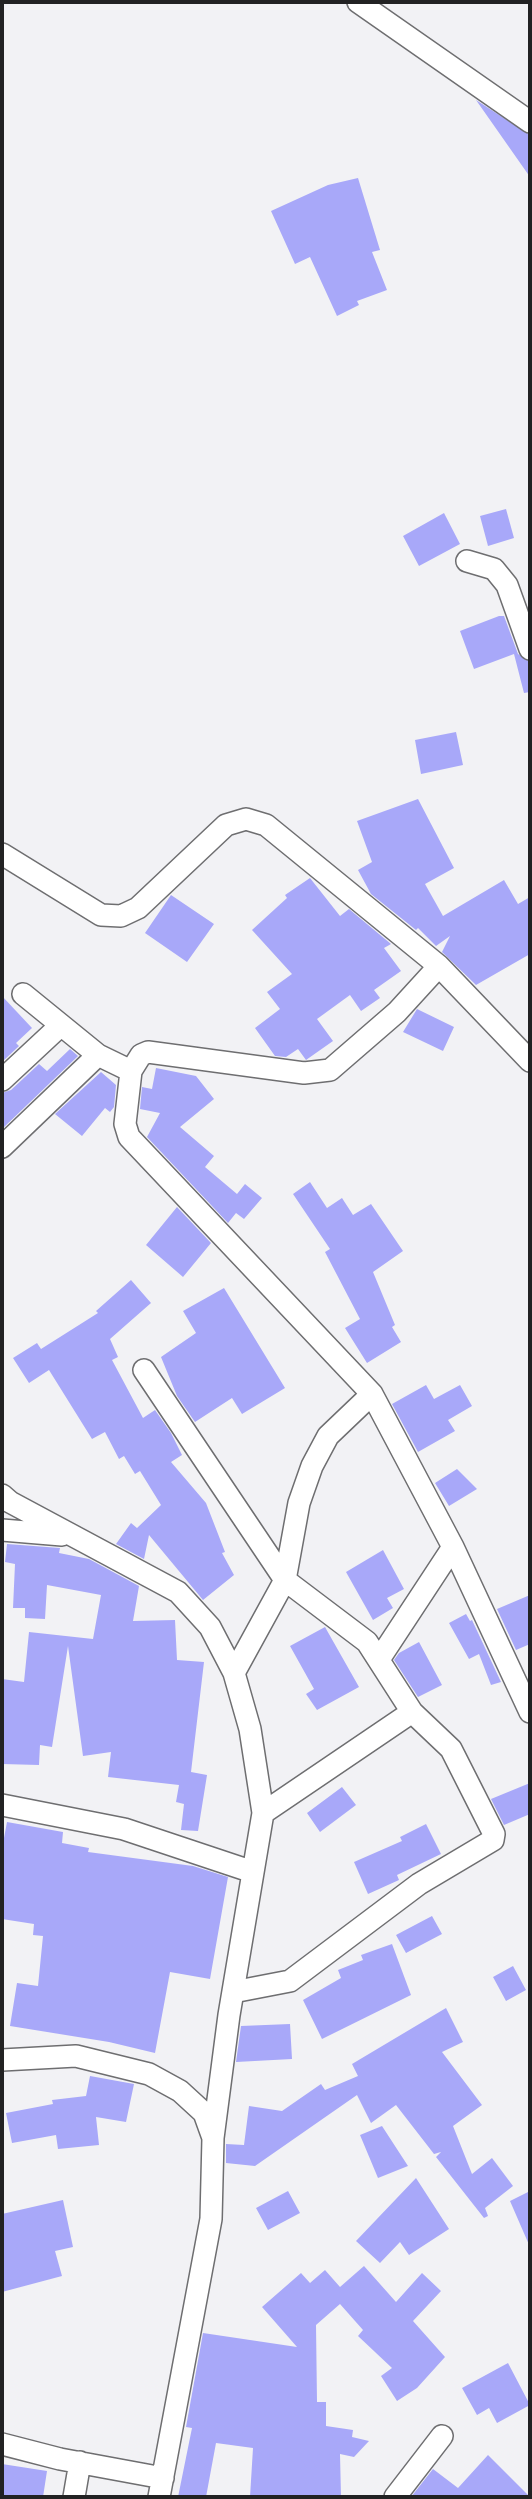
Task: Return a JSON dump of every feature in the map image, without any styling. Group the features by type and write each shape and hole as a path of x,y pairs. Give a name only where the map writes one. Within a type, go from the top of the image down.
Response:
{"street":[{"path":"358,2 530,122"},
{"path":"467,561 494,569 507,584 530,649"},
{"path":"2,853 101,915 121,916 138,908 226,825 246,819 266,825 439,966 530,1061"},
{"path":"439,966 397,1012 330,1070 304,1073 148,1052 141,1055 131,1071 125,1124 129,1137 372,1394 453,1547 530,1712"},
{"path":"23,994 99,1055 131,1071"},
{"path":"2,1080 60,1026"},
{"path":"2,1147 99,1055"},
{"path":"144,1370 285,1580 367,1642 380,1658 412,1712 451,1749 494,1834 493,1840 419,1884 290,1981 233,1992"},
{"path":"234,1673 285,1580 299,1503 312,1466 328,1436 372,1394"},
{"path":"2,1495 178,1592 210,1628 234,1673 250,1729 263,1813 233,1992 213,2138 212,2219 161,2488 80,2462 2,2444"},
{"path":"2,1530 71,1535"},
{"path":"380,1658 453,1547"},
{"path":"263,1813 412,1712"},
{"path":"2,1805 124,1829 253,1872"},
{"path":"2,2060 76,2056 149,2074 180,2091 204,2113 213,2138"},
{"path":"395,2497 442,2436"},
{"path":"74,2497 80,2462"}],"building":[{"path":"476,100 530,135 530,177"},
{"path":"358,178 380,250 372,252 387,290 357,301 359,305 337,316 310,257 295,264 271,211 328,185"},
{"path":"506,509 514,538 488,546 480,516"},
{"path":"444,513 460,544 419,566 403,536"},
{"path":"504,616 518,654 530,662 530,692 524,693 514,654 474,669 460,631"},
{"path":"456,732 463,765 421,774 415,740"},
{"path":"418,799 454,868 425,884 443,916 504,880 518,904 530,897 530,954 476,985 442,952 450,936 436,946 418,928 416,930 371,894 358,870 372,862 357,821"},
{"path":"310,878 340,916 349,909 391,944 384,948 401,971 374,990 380,998 361,1011 350,995 317,1019 333,1041 306,1060 298,1049 286,1057 275,1056 255,1028 280,1009 267,992 292,974 252,930 287,898 285,895"},
{"path":"171,895 214,924 187,962 145,933"},
{"path":"2,996 32,1028 16,1043 19,1046 2,1062"},
{"path":"417,1009 454,1027 443,1051 403,1032"},
{"path":"70,1049 78,1056 2,1129 2,1093 11,1090 39,1064 47,1071"},
{"path":"156,1068 196,1076 214,1099 180,1127 214,1156 205,1167 237,1194 245,1184 262,1198 244,1219 236,1213 228,1223 147,1137 160,1113 140,1109 142,1087 152,1089"},
{"path":"101,1072 116,1085 114,1107 110,1112 105,1108 82,1136 55,1114"},
{"path":"310,1182 327,1208 342,1198 353,1215 371,1204 403,1251 373,1272 395,1325 392,1327 401,1342 367,1363 345,1328 360,1319 325,1252 330,1249 293,1194"},
{"path":"177,1207 211,1243 183,1277 146,1245"},
{"path":"131,1280 151,1303 110,1339 118,1357 112,1360 143,1418 155,1410 171,1433 182,1455 171,1462 206,1503 225,1552 222,1553 234,1575 203,1600 149,1535 144,1559 116,1544 131,1523 137,1528 161,1505 140,1471 135,1474 124,1456 119,1459 105,1432 92,1439 49,1370 29,1383 13,1358 37,1343 41,1349 98,1313 96,1311"},
{"path":"224,1288 285,1388 242,1414 232,1398 195,1422 177,1396 161,1357 196,1333 183,1311"},
{"path":"426,1385 434,1399 460,1385 472,1406 448,1420 455,1431 418,1452 392,1404"},
{"path":"457,1469 477,1489 449,1506 435,1483"},
{"path":"7,1544 60,1548 59,1553 89,1559 139,1586 133,1621 175,1620 177,1660 204,1662 191,1772 207,1775 198,1831 181,1830 184,1804 176,1802 179,1785 108,1777 111,1752 83,1756 68,1646 52,1747 40,1745 39,1765 2,1764 2,1679 24,1682 29,1632 93,1639 101,1595 47,1585 45,1619 25,1618 25,1608 13,1608 15,1564 5,1562"},
{"path":"383,1550 404,1589 387,1598 393,1608 373,1620 346,1572"},
{"path":"530,1595 530,1644 516,1650 497,1609"},
{"path":"466,1614 470,1621 472,1620 501,1682 491,1685 479,1654 469,1659 449,1623"},
{"path":"325,1627 359,1687 317,1710 306,1694 314,1689 290,1646"},
{"path":"419,1642 442,1685 418,1697 394,1660 399,1653"},
{"path":"530,1783 530,1814 504,1825 491,1799"},
{"path":"342,1787 356,1805 320,1832 307,1813"},
{"path":"7,1822 63,1832 62,1843 89,1848 88,1852 193,1866 228,1877 210,1979 170,1972 155,2053 109,2042 10,2026 17,1983 38,1986 43,1936 33,1935 34,1924 2,1919 2,1838"},
{"path":"426,1824 441,1854 397,1875 399,1880 368,1894 354,1862 402,1841 400,1837"},
{"path":"432,1916 442,1934 406,1953 396,1935"},
{"path":"392,1944 411,1995 322,2039 303,2000 341,1978 338,1970 363,1960 361,1955"},
{"path":"513,1966 526,1990 506,2001 493,1977"},
{"path":"446,2008 463,2042 442,2052 482,2105 453,2126 472,2174 492,2158 513,2186 485,2208 488,2216 484,2218 436,2157 441,2152 434,2154 396,2105 371,2123 357,2095 255,2166 226,2163 226,2144 244,2145 249,2106 282,2111 321,2084 325,2090 358,2076 352,2064"},
{"path":"290,2024 292,2059 236,2062 241,2026"},
{"path":"90,2076 134,2084 126,2122 96,2117 99,2145 58,2149 56,2135 12,2143 6,2113 53,2104 52,2100 86,2096"},
{"path":"382,2126 408,2166 378,2178 360,2135"},
{"path":"416,2178 449,2229 409,2255 400,2242 380,2263 356,2241"},
{"path":"288,2191 300,2213 268,2230 256,2208"},
{"path":"530,2191 530,2247 510,2201"},
{"path":"63,2200 73,2247 55,2251 62,2276 2,2292 2,2214"},
{"path":"364,2266 396,2302 422,2273 441,2291 413,2321 445,2357 417,2388 397,2401 381,2376 392,2368 358,2336 363,2330 340,2304 316,2325 317,2402 326,2402 326,2426 353,2430 352,2437 369,2441 354,2457 340,2454 341,2497 250,2497 253,2448 216,2443 206,2497 178,2497 192,2428 186,2427 203,2333 297,2347 262,2307 301,2273 310,2283 325,2270 340,2287"},
{"path":"508,2363 530,2405 497,2423 489,2408 477,2415 462,2388"},
{"path":"488,2455 530,2497 411,2497 433,2469 458,2488"},
{"path":"2,2464 47,2471 43,2497 2,2497"}]}
